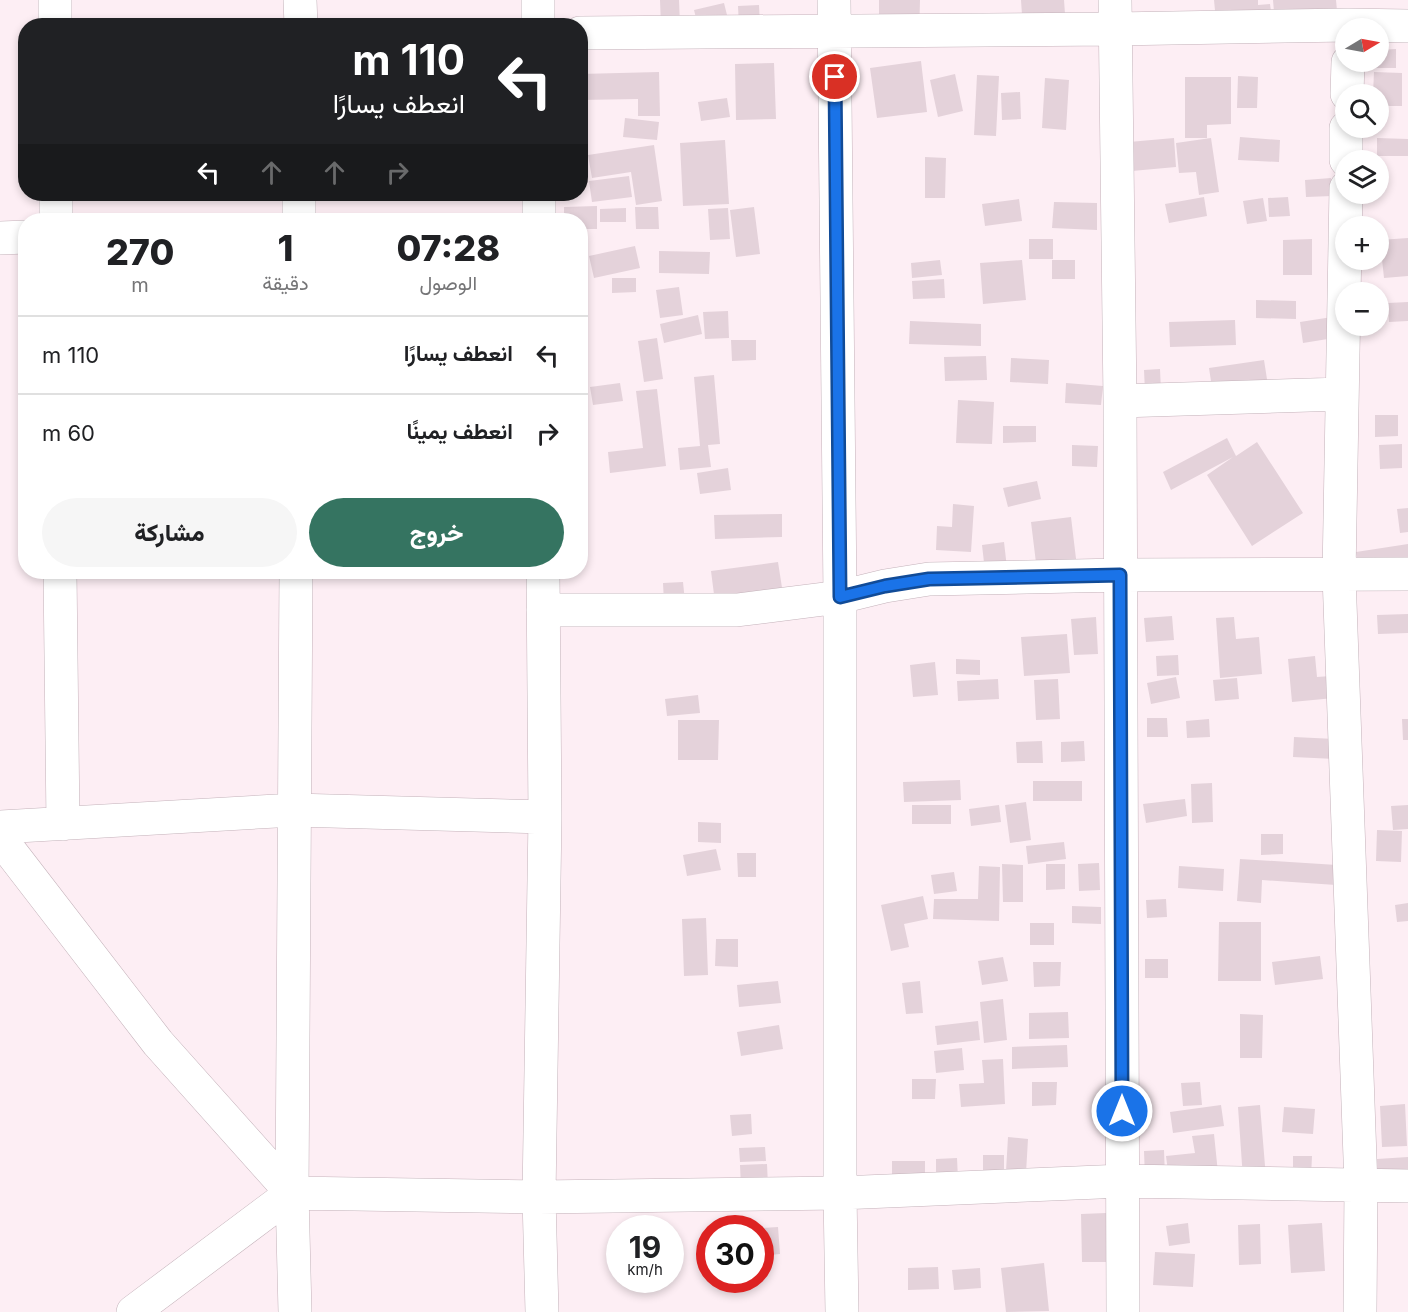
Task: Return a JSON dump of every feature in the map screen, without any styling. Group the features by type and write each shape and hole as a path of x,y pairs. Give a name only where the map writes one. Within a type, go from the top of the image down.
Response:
{"street":[{"path":"55,0 55,18"},
{"path":"300,0 301,18"},
{"path":"538,0 538,18"},
{"path":"1115,14 1120,401 1123,1312"},
{"path":"588,32 835,15 1115,14 1348,18"},
{"path":"835,15 840,597 842,1312"},
{"path":"1389,23 1408,26"},
{"path":"1346,204 1339,575 1361,1186 1360,1312"},
{"path":"0,238 18,237"},
{"path":"1120,401 1342,394"},
{"path":"543,610 737,610 840,597 885,586 929,579 1120,575 1408,574"},
{"path":"60,579 63,824"},
{"path":"295,1312 292,1194 296,579"},
{"path":"543,579 545,817 539,1197 543,1312"},
{"path":"0,827 294,810 545,817"},
{"path":"0,838 158,1043 292,1194"},
{"path":"133,1312 292,1194 539,1197 840,1193 1123,1181 1408,1186"}],"building":[{"path":"660,0 679,0 680,25 661,26"},
{"path":"879,0 920,0 919,37 879,37"},
{"path":"1021,0 1064,0 1065,14 1022,15"},
{"path":"1214,0 1258,0 1258,5 1270,4 1273,26 1217,31"},
{"path":"1273,0 1336,0 1338,18 1335,18 1335,32 1276,36"},
{"path":"724,3 728,19 698,26 694,10"},
{"path":"759,5 760,26 739,27 738,6"},
{"path":"1389,49 1396,49 1396,68 1389,68"},
{"path":"921,61 927,112 877,118 870,68"},
{"path":"774,63 776,119 736,120 735,64"},
{"path":"659,72 660,116 638,116 638,99 588,100 588,74"},
{"path":"1374,72 1402,73 1402,106 1389,106 1389,84 1373,84"},
{"path":"955,74 963,111 938,117 930,80"},
{"path":"977,75 999,76 996,136 974,135"},
{"path":"1238,76 1258,77 1257,108 1237,108"},
{"path":"1185,77 1231,77 1231,124 1207,125 1207,138 1185,138"},
{"path":"1045,78 1069,80 1066,130 1042,128"},
{"path":"1020,92 1021,119 1002,120 1001,93"},
{"path":"727,98 730,117 701,121 698,102"},
{"path":"625,118 659,122 657,140 623,137"},
{"path":"1240,137 1280,140 1279,162 1238,160"},
{"path":"1174,138 1176,167 1132,171 1129,142"},
{"path":"1211,138 1219,192 1199,195 1196,172 1179,173 1176,143"},
{"path":"1377,138 1408,139 1408,156 1389,156 1389,150 1377,150"},
{"path":"725,140 729,204 683,206 680,143"},
{"path":"654,145 662,201 636,205 631,172 592,178 588,155"},
{"path":"925,157 946,158 945,198 925,198"},
{"path":"629,176 632,197 592,202 589,181"},
{"path":"1331,178 1332,196 1306,197 1305,180"},
{"path":"1204,197 1207,216 1169,223 1165,204"},
{"path":"1288,197 1290,216 1269,217 1268,198"},
{"path":"1263,198 1267,221 1247,224 1243,201"},
{"path":"1019,199 1022,221 985,226 982,204"},
{"path":"1054,202 1097,203 1097,230 1052,228"},
{"path":"597,206 597,229 588,229 588,213 564,213 564,207"},
{"path":"635,207 658,207 659,229 636,229"},
{"path":"754,207 760,254 736,257 730,210"},
{"path":"626,208 626,222 600,222 600,209"},
{"path":"728,208 730,239 710,240 708,209"},
{"path":"1408,238 1408,276 1384,278 1383,270 1389,270 1389,239"},
{"path":"1029,239 1053,239 1053,259 1029,259"},
{"path":"1312,239 1312,275 1283,275 1283,240"},
{"path":"635,246 640,268 594,278 589,256"},
{"path":"659,251 710,252 709,274 659,273"},
{"path":"940,260 942,275 912,278 911,263"},
{"path":"1022,260 1026,300 983,304 980,263"},
{"path":"1052,260 1075,260 1075,279 1052,279"},
{"path":"612,278 636,278 636,292 612,293"},
{"path":"944,279 945,298 913,299 912,281"},
{"path":"679,287 683,315 660,318 656,290"},
{"path":"1256,300 1296,301 1296,319 1256,318"},
{"path":"1408,302 1408,321 1389,322 1389,303"},
{"path":"728,311 729,338 705,339 703,312"},
{"path":"698,315 702,334 664,343 660,324"},
{"path":"1332,317 1334,338 1303,343 1300,322"},
{"path":"1235,320 1236,345 1170,347 1169,322"},
{"path":"910,321 981,324 981,346 909,344"},
{"path":"657,338 663,379 644,382 638,341"},
{"path":"731,340 756,340 756,360 732,361"},
{"path":"986,356 987,380 945,381 944,357"},
{"path":"1011,358 1049,360 1048,384 1010,382"},
{"path":"1264,360 1269,392 1214,401 1209,368"},
{"path":"1160,369 1161,391 1145,392 1144,370"},
{"path":"714,375 720,444 708,445 711,467 680,470 678,448 700,446 694,377"},
{"path":"620,383 623,401 593,405 590,387"},
{"path":"1066,383 1103,386 1101,405 1065,403"},
{"path":"657,389 666,466 610,473 608,452 643,448 636,391"},
{"path":"958,400 994,402 992,444 956,443"},
{"path":"1375,415 1398,415 1398,436 1375,437"},
{"path":"1003,426 1036,426 1036,442 1003,443"},
{"path":"1227,438 1236,456 1257,442 1303,513 1252,546 1207,475 1233,457 1171,490 1163,472"},
{"path":"1402,444 1402,468 1380,469 1379,445"},
{"path":"1072,445 1098,446 1097,467 1072,466"},
{"path":"728,468 731,490 700,494 697,473"},
{"path":"1037,481 1041,499 1008,507 1003,488"},
{"path":"953,504 974,506 971,552 936,550 937,526 952,527"},
{"path":"1408,508 1408,532 1400,533 1397,509"},
{"path":"782,514 782,537 715,539 714,515"},
{"path":"1071,517 1077,567 1037,571 1031,522"},
{"path":"1004,542 1007,568 985,571 982,545"},
{"path":"1408,544 1408,577 1361,584 1356,552"},
{"path":"778,562 783,594 716,610 711,571"},
{"path":"683,582 685,602 664,603 663,583"},
{"path":"1408,614 1408,633 1378,634 1377,615"},
{"path":"1172,616 1174,640 1146,642 1144,618"},
{"path":"1096,617 1098,654 1074,655 1071,619"},
{"path":"1234,617 1236,639 1259,637 1262,674 1220,678 1216,618"},
{"path":"1067,634 1070,673 1024,676 1021,637"},
{"path":"1178,655 1179,675 1157,676 1156,656"},
{"path":"1315,656 1317,677 1331,676 1334,698 1292,702 1288,659"},
{"path":"956,659 980,660 980,675 956,674"},
{"path":"935,662 938,695 913,697 910,665"},
{"path":"1176,677 1180,698 1151,704 1147,683"},
{"path":"1237,678 1239,699 1215,701 1213,680"},
{"path":"998,679 999,699 958,701 957,681"},
{"path":"1058,679 1060,719 1036,720 1034,680"},
{"path":"698,695 700,713 667,716 665,699"},
{"path":"1147,718 1167,718 1168,737 1147,737"},
{"path":"1209,719 1210,737 1187,738 1186,721"},
{"path":"1402,719 1408,719 1408,740 1403,740"},
{"path":"678,720 719,720 718,760 678,760"},
{"path":"1294,737 1335,739 1335,759 1293,757"},
{"path":"1042,741 1043,763 1017,763 1016,742"},
{"path":"1084,741 1085,761 1061,762 1061,742"},
{"path":"960,780 961,800 904,802 903,782"},
{"path":"1033,781 1082,781 1082,801 1033,801"},
{"path":"1212,783 1213,822 1192,823 1191,784"},
{"path":"1185,799 1187,816 1146,823 1143,804"},
{"path":"1026,802 1031,840 1010,843 1005,805"},
{"path":"912,805 951,805 951,824 912,824"},
{"path":"999,805 1001,822 971,826 969,809"},
{"path":"1408,805 1408,829 1393,830 1391,806"},
{"path":"698,822 721,823 721,843 698,842"},
{"path":"1377,830 1402,831 1401,862 1376,861"},
{"path":"1261,834 1283,834 1283,854 1261,855"},
{"path":"1064,842 1066,859 1028,864 1026,846"},
{"path":"716,849 721,870 687,876 683,855"},
{"path":"737,853 756,853 756,877 738,877"},
{"path":"1240,859 1337,865 1336,885 1262,880 1261,903 1237,901"},
{"path":"1099,863 1100,890 1079,891 1078,864"},
{"path":"1002,864 1023,865 1023,902 1003,902"},
{"path":"1046,864 1065,864 1065,889 1046,890"},
{"path":"979,866 1000,867 999,921 933,919 934,899 978,899"},
{"path":"1179,866 1224,869 1223,891 1178,888"},
{"path":"954,872 957,891 934,894 931,875"},
{"path":"923,896 928,919 904,924 909,947 891,951 881,905"},
{"path":"1166,899 1167,917 1147,918 1146,900"},
{"path":"1408,903 1408,921 1397,922 1395,905"},
{"path":"1072,906 1101,907 1101,924 1072,923"},
{"path":"706,918 708,975 684,976 682,919"},
{"path":"1219,922 1261,922 1261,981 1218,981"},
{"path":"1030,923 1054,923 1054,945 1030,945"},
{"path":"716,939 738,939 738,967 715,966"},
{"path":"1320,956 1323,979 1275,985 1272,962"},
{"path":"1003,957 1008,981 982,985 978,961"},
{"path":"1145,959 1168,959 1168,978 1145,978"},
{"path":"1033,962 1061,962 1060,986 1034,987"},
{"path":"778,981 781,1003 739,1007 737,985"},
{"path":"920,981 923,1013 906,1014 902,983"},
{"path":"1003,999 1007,1040 984,1043 980,1002"},
{"path":"1068,1012 1069,1038 1029,1039 1029,1013"},
{"path":"1240,1014 1263,1015 1262,1058 1240,1058"},
{"path":"978,1021 980,1040 937,1045 935,1026"},
{"path":"779,1025 783,1049 741,1056 737,1032"},
{"path":"1067,1045 1068,1067 1012,1069 1012,1047"},
{"path":"962,1048 964,1070 936,1073 934,1051"},
{"path":"1003,1059 1005,1104 961,1107 959,1084 984,1083 982,1060"},
{"path":"912,1079 936,1079 935,1099 912,1099"},
{"path":"1032,1082 1057,1082 1056,1105 1032,1106"},
{"path":"1200,1082 1202,1105 1183,1106 1181,1083"},
{"path":"1405,1104 1407,1146 1382,1147 1380,1106"},
{"path":"1221,1105 1224,1126 1173,1133 1170,1112"},
{"path":"1260,1105 1266,1178 1243,1179 1238,1107"},
{"path":"1284,1107 1315,1109 1313,1134 1282,1132"},
{"path":"751,1114 752,1134 732,1136 730,1115"},
{"path":"1214,1134 1218,1173 1169,1179 1166,1156 1195,1153 1192,1136"},
{"path":"1008,1137 1028,1139 1026,1173 1006,1171"},
{"path":"765,1147 766,1161 740,1162 739,1148"},
{"path":"1164,1150 1165,1177 1145,1178 1144,1151"},
{"path":"983,1155 1004,1155 1004,1173 983,1174"},
{"path":"1293,1156 1312,1156 1311,1177 1293,1177"},
{"path":"1408,1157 1408,1175 1378,1177 1377,1159"},
{"path":"957,1158 958,1179 936,1179 936,1159"},
{"path":"892,1161 925,1161 925,1187 892,1187"},
{"path":"767,1164 768,1186 741,1187 740,1165"},
{"path":"1106,1213 1106,1262 1082,1262 1081,1214"},
{"path":"1188,1223 1190,1243 1169,1246 1166,1226"},
{"path":"1322,1223 1325,1271 1291,1273 1288,1225"},
{"path":"1260,1224 1261,1264 1239,1265 1238,1225"},
{"path":"774,1227 778,1227 780,1254 774,1255"},
{"path":"1155,1252 1195,1254 1193,1287 1153,1285"},
{"path":"1044,1263 1049,1311 1006,1312 1001,1268"},
{"path":"938,1267 939,1289 908,1290 908,1268"},
{"path":"980,1268 981,1288 954,1290 952,1270"}],"route":[{"path":"835,77 840,597 885,586 929,579 1120,575 1122,1111"}]}
